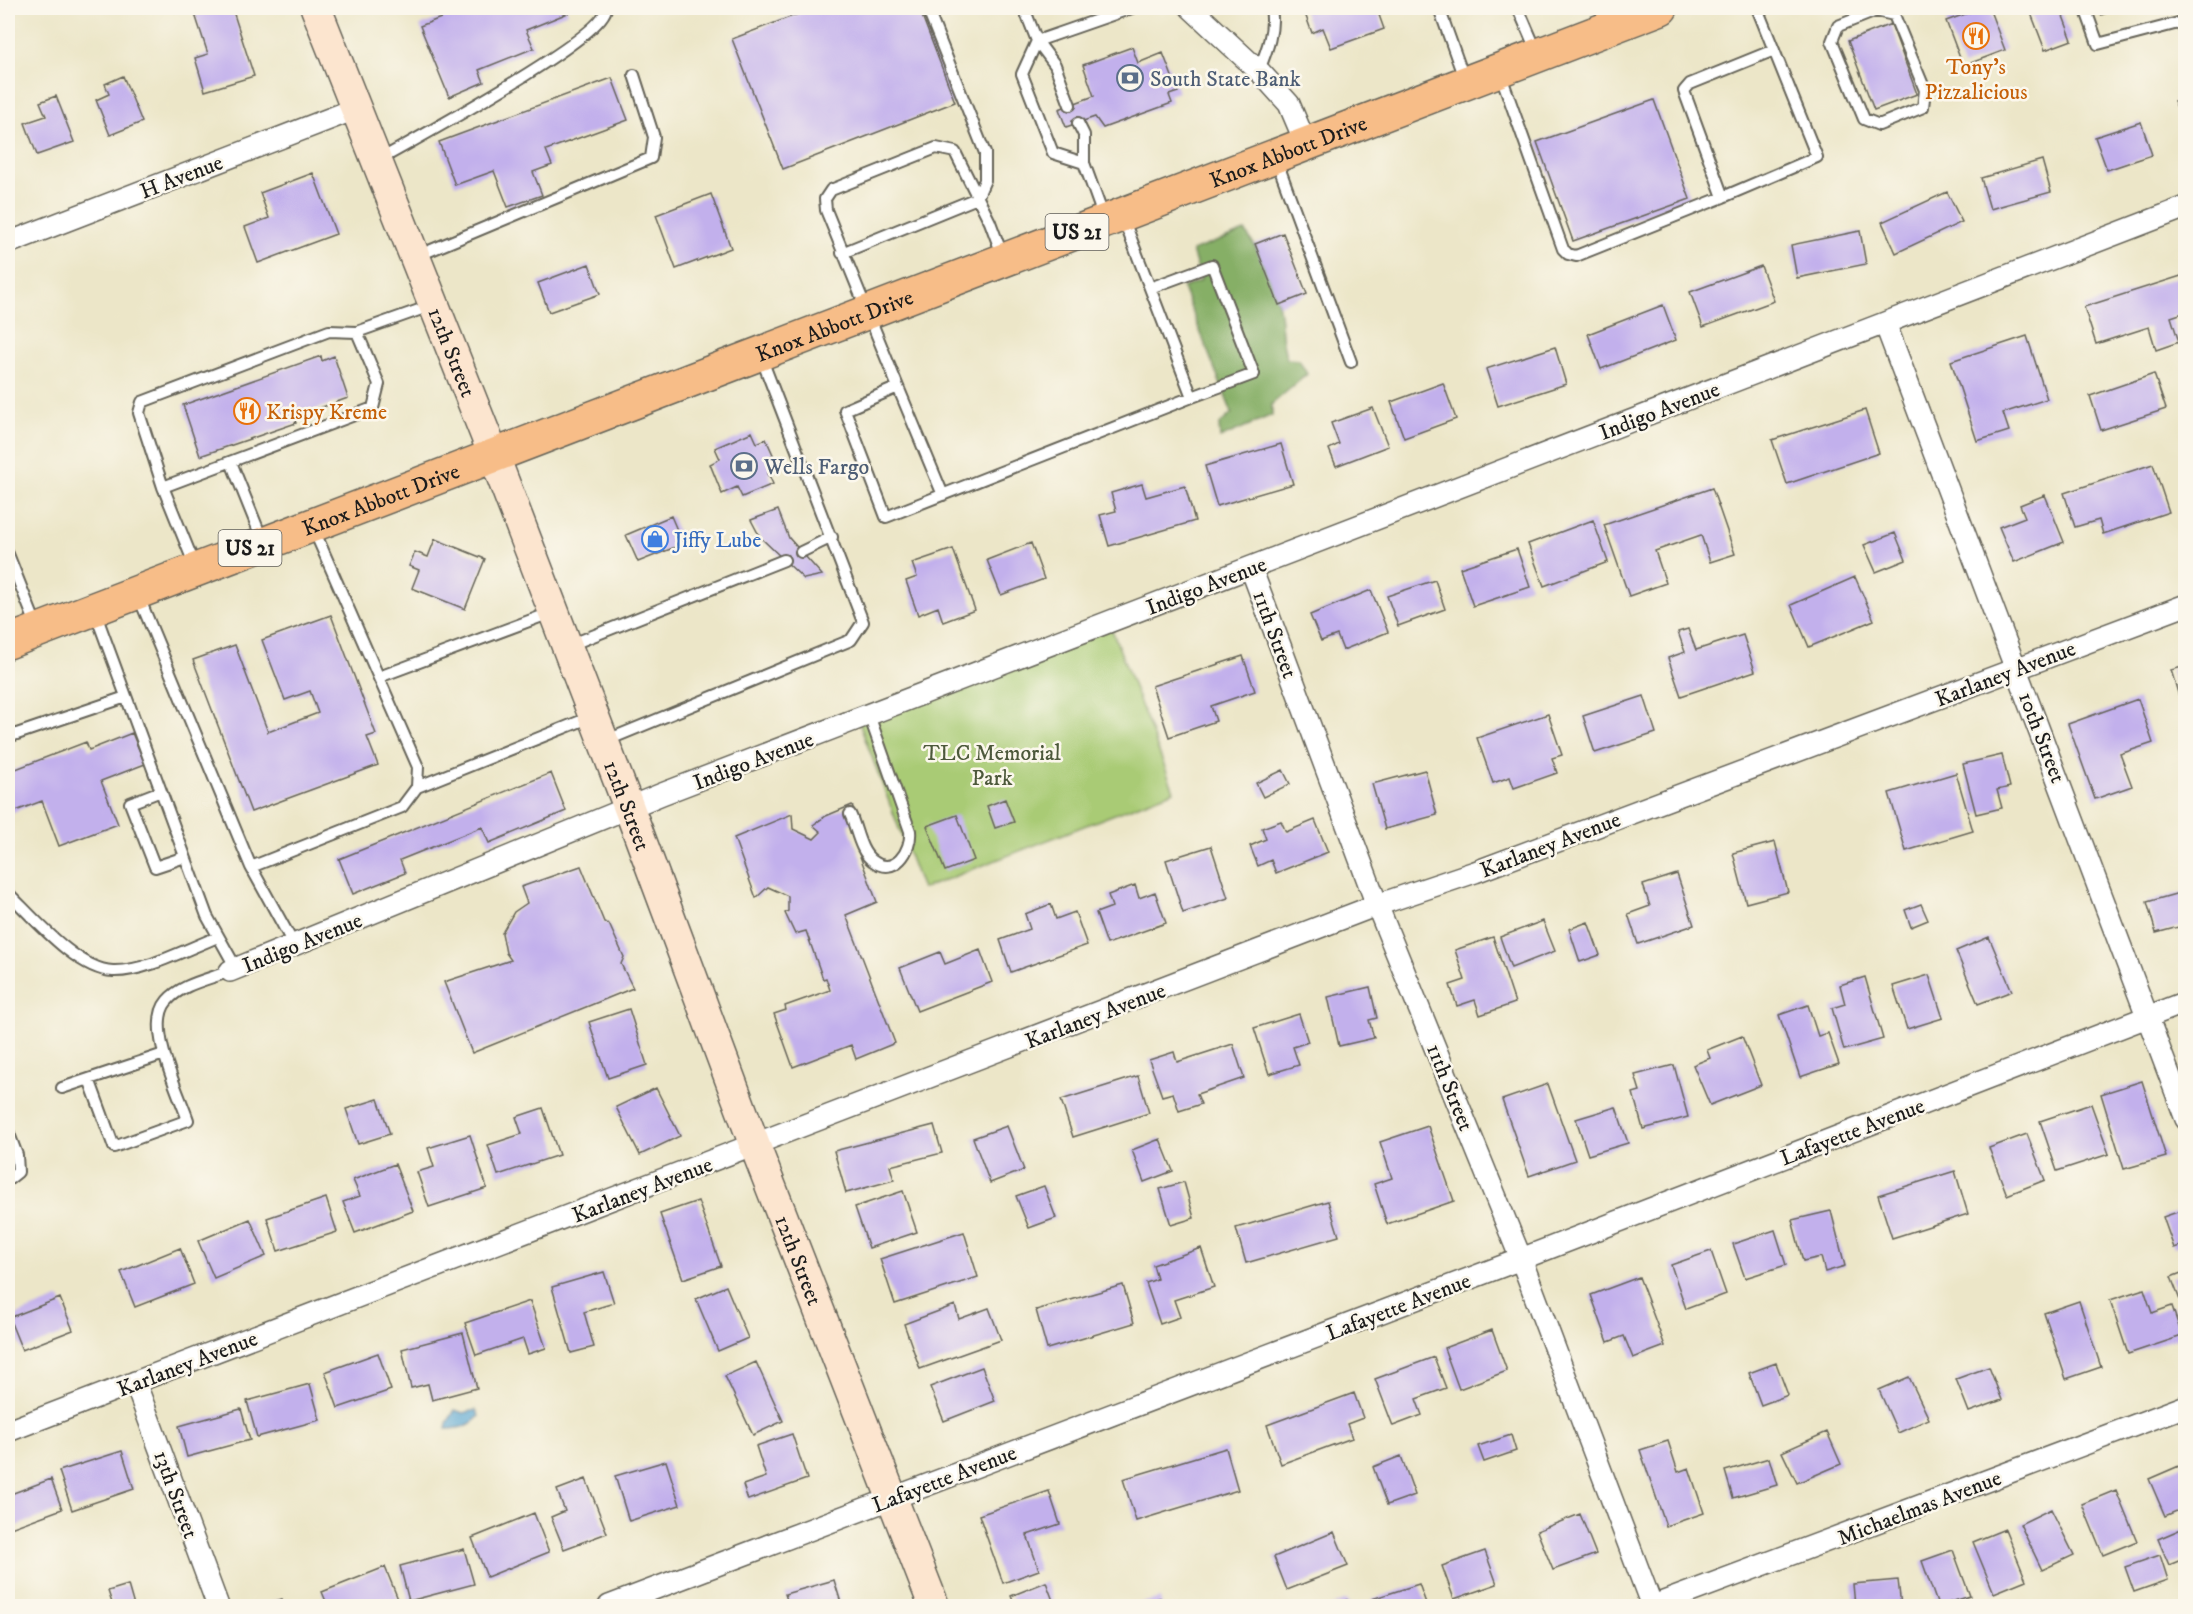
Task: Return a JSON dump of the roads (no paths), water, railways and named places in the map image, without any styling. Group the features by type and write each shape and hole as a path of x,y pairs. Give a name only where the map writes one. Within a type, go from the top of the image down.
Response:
{"main road":[{"name":"12th Street","path":"316,8 494,456 599,728 755,1146 934,1606"},
{"name":"Knox Abbott Drive","path":"8,642 1538,55 1606,17 1661,8"}],"street":[{"path":"1191,8 1258,70 1289,104 1306,144"},
{"name":"H Avenue","path":"8,243 355,109"},
{"name":"Indigo Avenue","path":"233,970 629,808 2186,207"},
{"name":"10th Street","path":"1885,323 2186,1119"},
{"name":"11th Street","path":"1251,568 1377,906 1521,1259 1652,1606"},
{"name":"Karlaney Avenue","path":"8,1431 1377,906 1486,868 2186,605"},
{"name":"Lafayette Avenue","path":"609,1606 1521,1259 2186,1002"},
{"name":"13th Street","path":"135,1382 218,1606"},
{"name":"Michaelmas Avenue","path":"1652,1606 2186,1406"}],"lane":[{"path":"376,161 551,60 595,27 606,12 606,8"},
{"path":"842,253 977,198 984,180 985,153 927,8"},
{"path":"1024,8 1037,41 1055,65 1070,105"},
{"path":"1084,163 1053,153 1022,74 1037,41 1132,8"},
{"path":"1258,70 1269,44 1273,18 1271,8"},
{"path":"1439,8 1466,82"},
{"path":"1518,8 1538,55"},
{"path":"1498,70 1563,249 1568,254 1576,256 1817,157 1757,8"},
{"path":"2085,8 2098,44 2186,21"},
{"path":"1875,9 1894,15 1925,90 1923,106 1879,125 1864,119 1832,41 1838,26 1875,9"},
{"path":"1723,197 1684,91 1690,84 1774,50"},
{"path":"414,257 651,158 654,137 634,75"},
{"path":"1078,123 1084,135 1084,163 1150,288 1192,398"},
{"path":"942,495 866,314 826,210 825,200 831,190 936,148 955,152 990,222 1005,260"},
{"path":"1275,156 1351,362"},
{"path":"898,387 845,410 886,517 1254,374 1212,265 1150,288"},
{"path":"197,569 163,487 139,413 142,402 329,331 357,332 433,305"},
{"path":"163,487 373,408 379,384 357,332"},
{"path":"417,787 599,728 851,640 863,622 832,537 759,354"},
{"path":"231,462 264,543"},
{"path":"250,867 402,807 417,787 418,767 312,525"},
{"path":"801,552 832,537"},
{"path":"8,554 39,630"},
{"path":"567,646 784,560"},
{"path":"136,592 250,867 294,945"},
{"path":"89,1079 114,1148 189,1120 164,1054 159,1028 166,1001 182,990 233,970 207,916 94,609"},
{"path":"379,677 553,611"},
{"path":"8,737 126,697"},
{"path":"850,814 862,845 873,861 881,865 891,864 906,854 910,846 910,831 869,715"},
{"path":"161,791 130,803 155,867 185,857"},
{"path":"8,893 71,952 96,968 113,971 135,969 218,937"},
{"path":"62,1088 164,1054"},
{"path":"8,1131 17,1155 18,1172 8,1180"}],"water":[{"path":"455,1410 463,1413 476,1410 479,1416 464,1426 446,1429"}],"place":[{"name":"Tony's Pizzalicious","path":"1976,36"},
{"name":"South State Bank","path":"1130,78"},
{"name":"Krispy Kreme","path":"247,411"},
{"name":"Wells Fargo","path":"744,466"},
{"name":"Jiffy Lube","path":"655,539"}],"park label":[{"name":"TLC Memorial Park","path":"992,764"}]}
